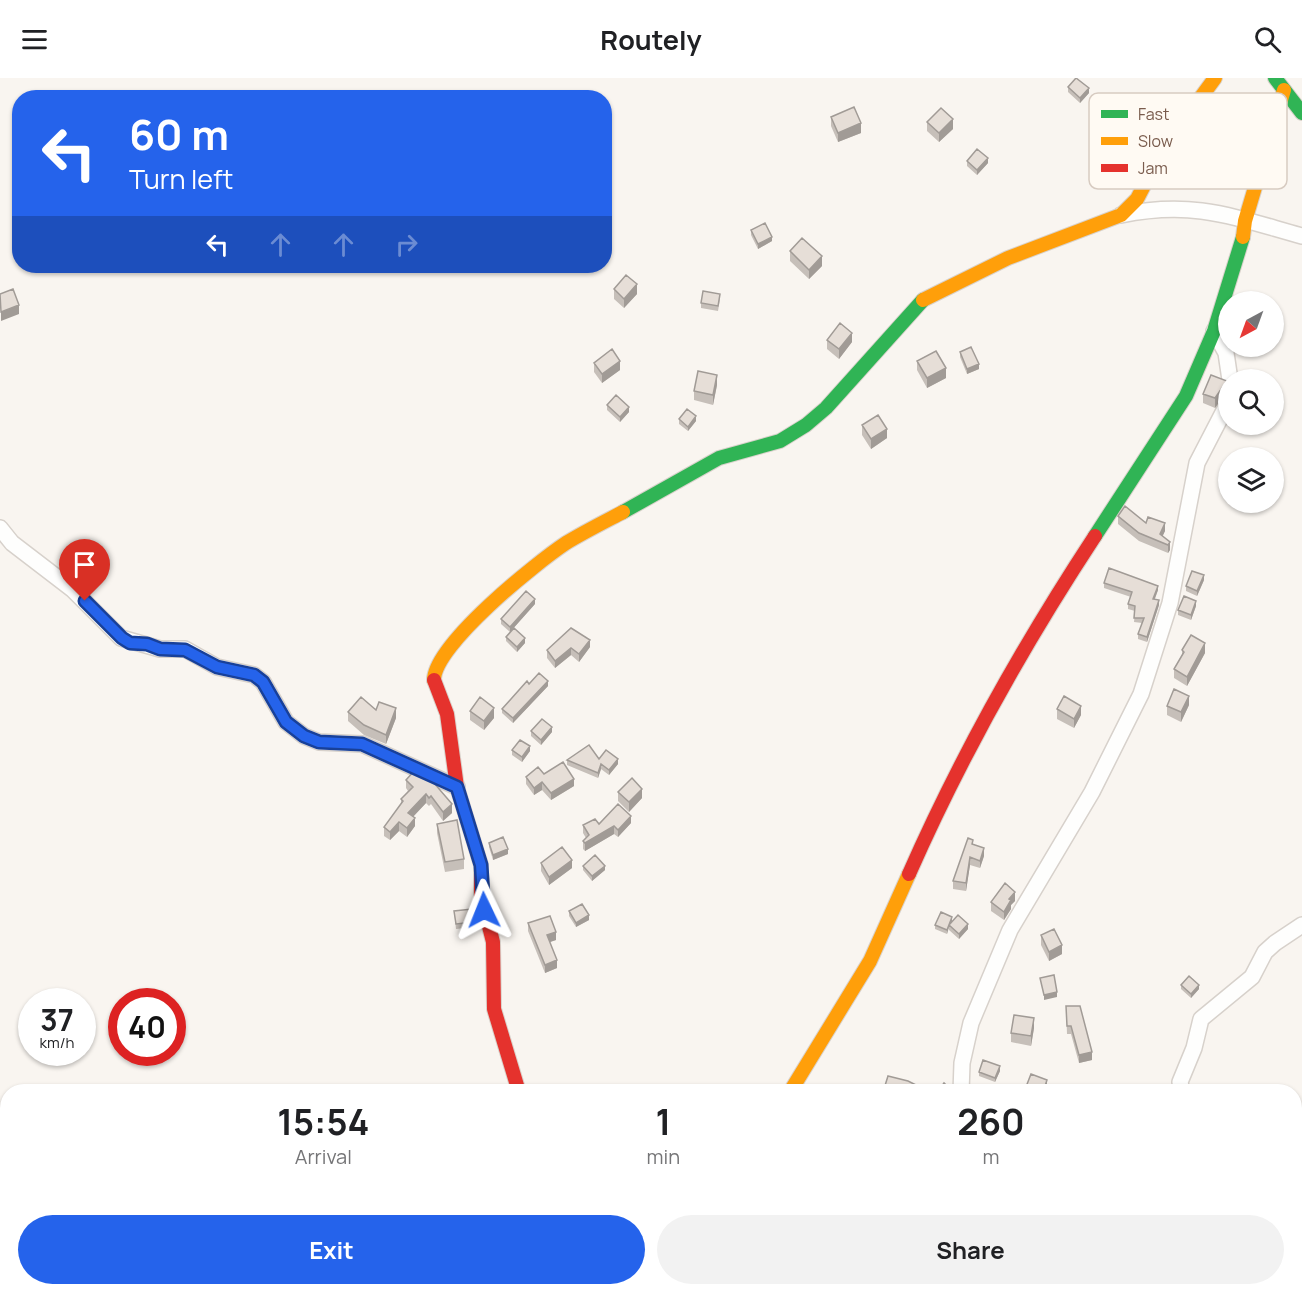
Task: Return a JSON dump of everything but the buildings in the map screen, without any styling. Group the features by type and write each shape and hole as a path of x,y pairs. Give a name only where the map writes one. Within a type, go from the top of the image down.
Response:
{"street":[{"path":"1204,93 1215,78"},
{"path":"1275,78 1286,93"},
{"path":"1287,94 1302,113"},
{"path":"1121,215 1137,199 1142,189"},
{"path":"795,1084 870,961 941,801 1035,628 1186,396 1214,330 1241,249 1245,221 1255,189"},
{"path":"517,1084 494,1010 495,960 481,895 483,880 481,865 457,787 447,714 434,683 434,673 439,660 488,605 565,544 719,458 780,441 806,425 826,408 893,335 908,314 924,299 1008,258 1121,215 1156,208 1215,211 1302,236"},
{"path":"1214,330 1226,353 1228,369"},
{"path":"961,1084 962,1063 971,1023 1010,930 1092,792 1141,694 1170,603 1197,464 1218,427"},
{"path":"0,528 21,550 72,589 122,638 160,649 185,650 217,667 254,675 263,682 286,722 304,736 319,742 362,744 457,787"},
{"path":"1180,1084 1194,1048 1201,1019 1252,977 1265,952 1302,925"}],"traffic: fast":[{"path":"1275,78 1287,93"},
{"path":"1287,94 1302,113"},
{"path":"1095,536 1186,396 1214,331 1243,237"},
{"path":"623,512 719,458 780,441 806,425 826,408 923,300"}],"traffic: slow":[{"path":"1204,93 1215,78"},
{"path":"923,300 1008,258 1121,215 1137,199 1142,189"},
{"path":"1243,237 1255,189"},
{"path":"434,680 438,665 450,647 511,586 566,543 623,512"},
{"path":"795,1084 870,961 909,874"}],"traffic: jam":[{"path":"909,874 950,787 995,701 1043,618 1095,536"},
{"path":"434,680 447,714 457,787 481,865 481,895 493,942 494,1009 517,1084"}],"route":[{"path":"85,601 122,638 130,643 147,644 160,649 185,650 195,653 217,667 254,675 263,682 286,722 304,736 319,742 362,744 410,768 457,787 481,865 483,880 481,895 484,910"}]}
